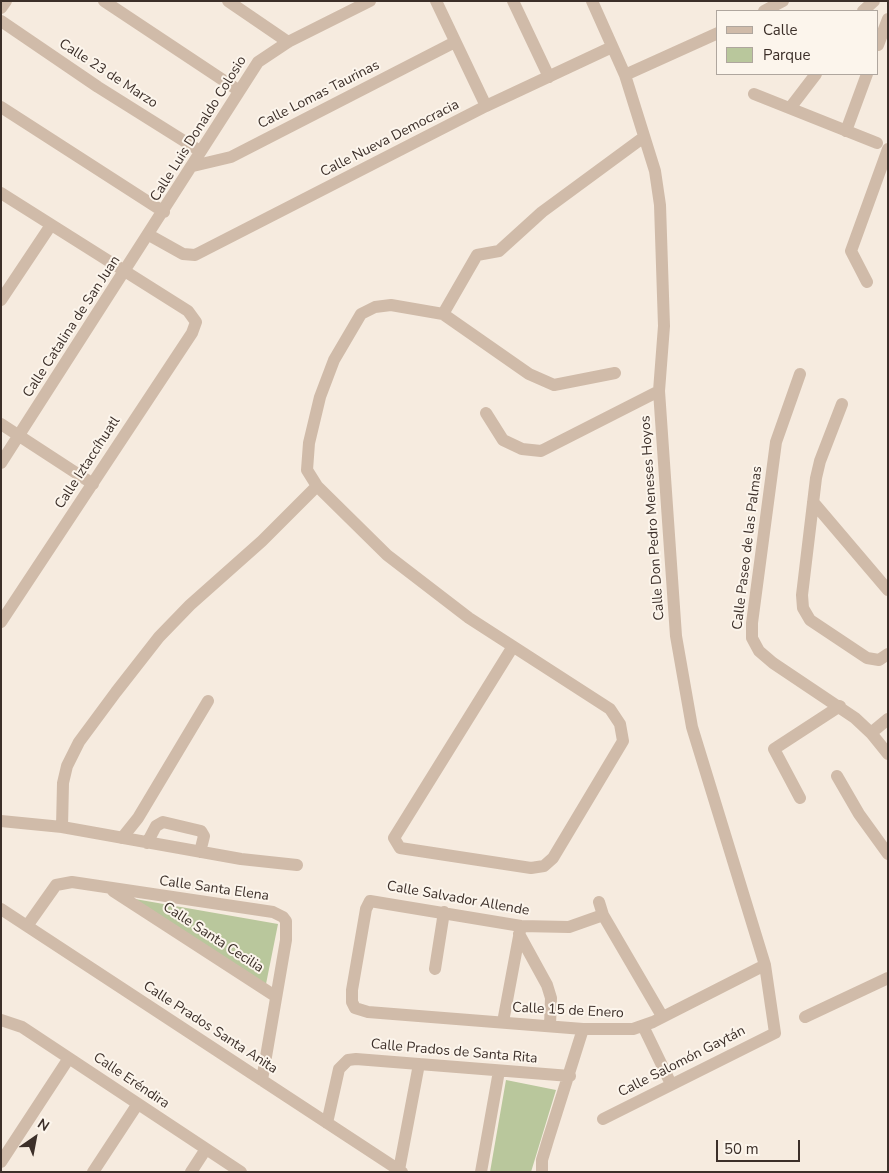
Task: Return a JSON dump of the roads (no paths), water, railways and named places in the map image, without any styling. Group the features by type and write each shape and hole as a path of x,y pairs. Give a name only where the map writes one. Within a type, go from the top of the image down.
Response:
{"street":[{"path":"1,8 6,1"},
{"path":"104,1 238,90"},
{"path":"228,1 288,42"},
{"name":"Calle Luis Donaldo Colosio","path":"149,235 193,166 200,150 258,62 353,4 370,1"},
{"path":"436,1 486,106"},
{"path":"513,1 549,77"},
{"path":"766,10 783,1"},
{"path":"865,10 874,1"},
{"name":"Calle Don Pedro Meneses Hoyos","path":"596,3 612,47 625,75 655,171 660,205 664,326 659,391 676,636 688,706 692,727 765,965 775,1032"},
{"path":"879,43 888,19"},
{"name":"Calle 23 de Marzo","path":"1,21 98,87 200,150"},
{"path":"625,75 716,34"},
{"name":"Calle Lomas Taurinas","path":"193,166 231,158 455,42"},
{"name":"Calle Nueva Democracia","path":"149,235 189,256 203,252 486,106 612,47"},
{"path":"790,108 815,75"},
{"path":"846,130 867,75"},
{"path":"754,94 882,146 851,251 867,282"},
{"path":"1,106 164,212"},
{"path":"443,314 477,256 499,251 542,212 644,137"},
{"path":"2,195 125,272"},
{"path":"1,300 51,225"},
{"name":"Calle Catalina de San Juan","path":"1,464 149,235"},
{"name":"Calle Iztaccíhuatl","path":"1,622 196,326 195,319 188,311 125,272"},
{"path":"512,648 394,838 400,848 531,868 544,866 553,858 623,741 620,724 610,709 512,648 469,618 387,555 317,486 307,470 309,443 320,396 334,360 361,314 375,307 391,305 443,314 530,374 554,384 614,373"},
{"name":"Calle Paseo de las Palmas","path":"800,374 775,447 752,623 752,638 755,645 766,657 840,706 885,745"},
{"path":"486,413 503,440 522,449 541,451 659,391"},
{"path":"842,404 820,461 802,595 803,608 810,620 867,658 878,660 888,654"},
{"path":"1,424 93,484"},
{"path":"62,828 63,783 67,766 79,742 116,692 159,637 190,605 262,541 317,486"},
{"path":"813,502 888,590"},
{"path":"122,838 138,818 208,701"},
{"path":"800,798 774,749 840,706"},
{"path":"872,733 888,719"},
{"path":"837,776 859,814 888,853"},
{"path":"1,821 62,828 200,852 298,864"},
{"path":"147,843 156,826 163,822 201,831 204,836 200,852"},
{"name":"Calle Santa Elena","path":"27,926 56,886 72,882 273,912 282,916 286,921 286,940 262,1080"},
{"name":"Calle Santa Cecilia","path":"109,888 275,996"},
{"name":"Calle Salvador Allende","path":"355,1008 352,1002 352,990 367,904 375,900 444,912 520,930 569,927 603,915"},
{"path":"599,902 603,915 662,1016"},
{"name":"Calle Prados Santa Anita","path":"1,909 400,1171"},
{"path":"435,969 444,912"},
{"path":"503,1022 520,930"},
{"path":"520,930 547,985 550,998 550,1026"},
{"name":"Calle 15 de Enero","path":"355,1008 368,1012 583,1029 633,1029 643,1026 765,965"},
{"path":"806,1017 888,978"},
{"name":"Calle Eréndira","path":"1,1020 22,1027 137,1105 241,1172"},
{"path":"643,1026 671,1084"},
{"path":"542,1172 542,1160 570,1076 583,1029"},
{"name":"Calle Salomón Gaytán","path":"603,1119 775,1032"},
{"path":"1,1162 70,1058"},
{"name":"Calle Prados de Santa Rita","path":"327,1123 339,1068 348,1060 356,1059 570,1076"},
{"path":"400,1171 419,1064"},
{"path":"481,1172 499,1070"},
{"path":"93,1172 137,1105"},
{"path":"191,1172 206,1149"}]}
